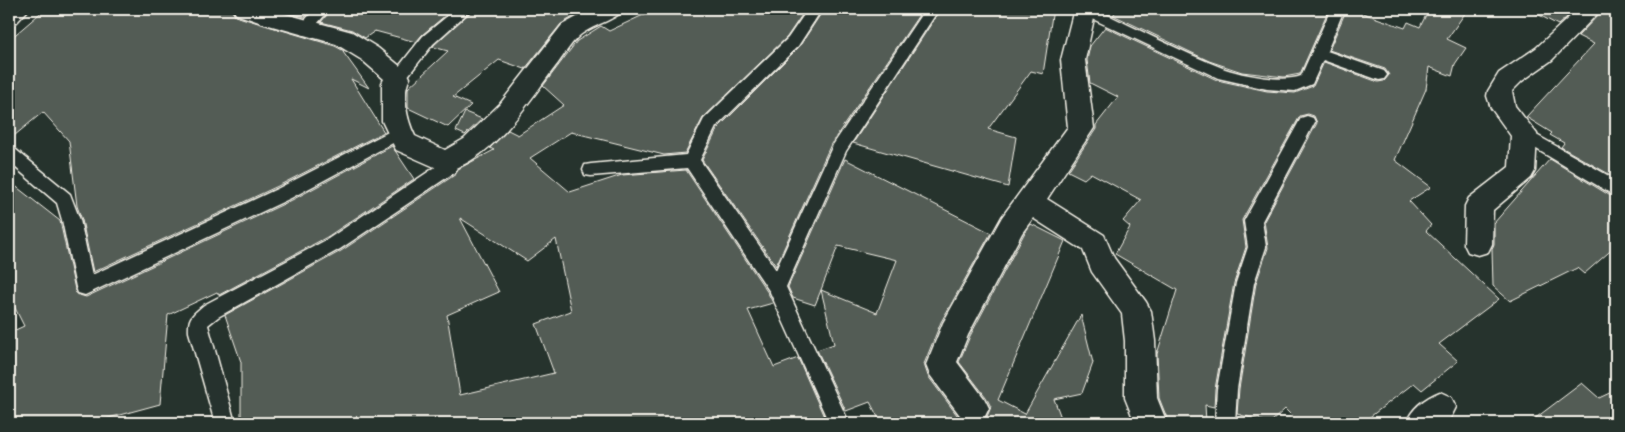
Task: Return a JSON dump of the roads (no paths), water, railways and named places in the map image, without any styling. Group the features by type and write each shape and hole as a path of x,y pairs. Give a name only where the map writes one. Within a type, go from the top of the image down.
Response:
{"street":[{"path":"9,17 18,9"},
{"path":"244,9 344,38 370,54 398,78 394,83 395,121 406,143 446,162 473,146 509,110 570,31 593,17 613,9"},
{"path":"974,408 942,365 954,332 1012,225 1030,202 1080,128 1072,60 1085,9"},
{"path":"1478,244 1478,206 1522,171 1524,134 1501,102 1500,92 1508,80 1543,55 1591,9"},
{"path":"1030,202 1094,243 1102,264 1136,311 1140,341 1141,398 1151,423"}],"lane":[{"path":"305,28 323,9"},
{"path":"398,78 428,40 465,9"},
{"path":"691,161 710,123 793,42 814,9"},
{"path":"777,288 839,149 932,9"},
{"path":"1085,9 1223,74 1267,83 1295,85 1308,80 1336,12"},
{"path":"1318,53 1379,75"},
{"path":"1225,423 1227,388 1239,316 1245,284 1257,247 1253,221 1307,122"},
{"path":"9,153 64,198 71,220 85,287 167,246 285,193 400,132"},
{"path":"1524,134 1616,188"},
{"path":"591,170 691,161"},
{"path":"691,161 777,288 840,423"},
{"path":"224,423 198,332 198,322 212,311 334,244 449,167"}]}
